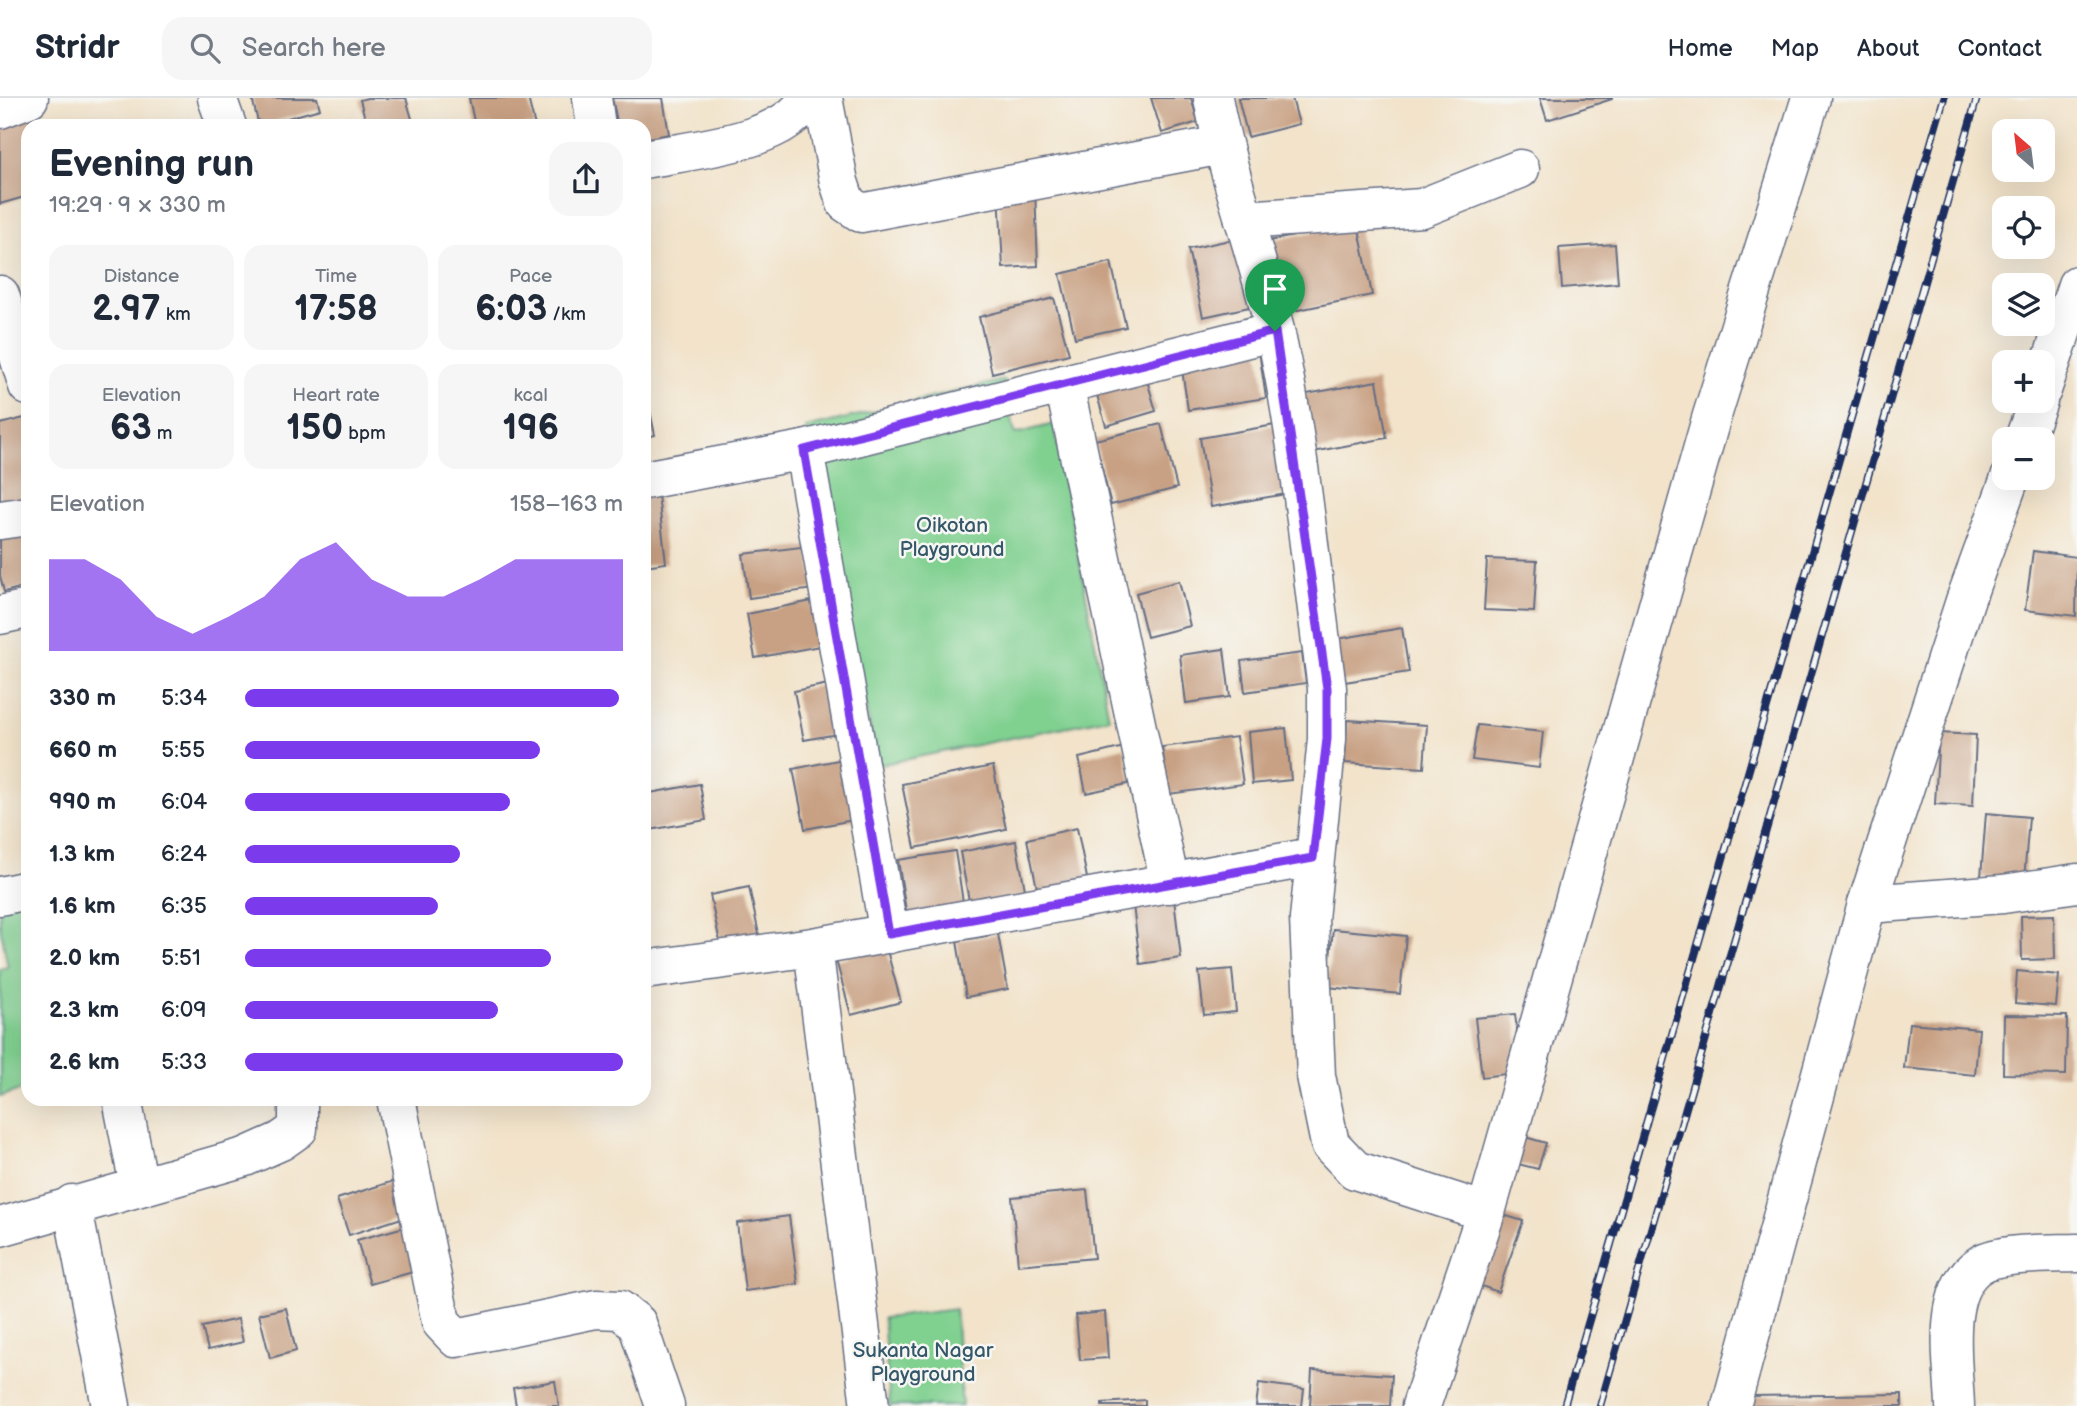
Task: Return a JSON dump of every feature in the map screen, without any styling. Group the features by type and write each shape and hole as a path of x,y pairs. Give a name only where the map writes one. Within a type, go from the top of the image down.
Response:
{"street":[{"path":"0,109 29,98"},
{"path":"217,98 224,119"},
{"path":"592,98 595,119"},
{"path":"651,158 762,134 803,108 808,98"},
{"path":"824,98 838,182 846,203 861,213 1222,145"},
{"path":"1213,98 1222,145 1275,331 1327,688 1327,739 1309,919 1316,1076 1330,1144 1355,1170 1486,1212"},
{"path":"1421,1406 1486,1212 1711,419 1811,98"},
{"path":"1244,220 1422,208 1520,169"},
{"path":"2055,362 2072,325 2077,285"},
{"path":"3,318 21,367"},
{"path":"651,479 804,450 1275,331"},
{"path":"1064,384 1170,884"},
{"path":"804,450 889,934"},
{"path":"1731,1406 1867,904 1965,601 2006,490"},
{"path":"0,520 21,517"},
{"path":"0,615 21,610"},
{"path":"651,969 813,947 1313,858"},
{"path":"1867,904 2003,894 2077,883"},
{"path":"0,896 21,892"},
{"path":"813,947 870,1406"},
{"path":"123,1106 139,1186"},
{"path":"0,1227 72,1204 245,1157 281,1141 298,1129 298,1106"},
{"path":"397,1106 441,1322 456,1338 596,1309 620,1310 637,1323 665,1406"},
{"path":"72,1204 111,1406"},
{"path":"1955,1406 1952,1310 1957,1290 1980,1264 2004,1258 2077,1253"}],"green space":[{"name":"Oikotan Playground","path":"1004,380 1015,434 1054,424 1109,718 878,765 806,428"},
{"path":"21,884 21,1090 0,1097 0,969 8,967 0,926 0,889"},
{"name":"Sukanta Nagar Playground","path":"955,1309 962,1406 890,1406 883,1318"}],"building":[{"path":"252,98 317,98 320,109 284,119 257,119"},
{"path":"406,98 412,119 365,119 360,100"},
{"path":"469,98 528,98 533,119 474,119"},
{"path":"612,98 663,98 669,134 651,138 651,119 616,119"},
{"path":"1151,98 1191,98 1198,122 1162,133"},
{"path":"1238,98 1292,98 1299,124 1248,137"},
{"path":"1540,98 1612,98 1612,99 1547,120"},
{"path":"31,111 33,119 21,119 21,198 0,204 0,120"},
{"path":"1035,189 1038,266 1003,268 999,191"},
{"path":"1358,224 1372,295 1283,313 1268,241"},
{"path":"1239,238 1254,306 1203,317 1188,249"},
{"path":"1615,244 1618,283 1562,288 1559,248"},
{"path":"1111,262 1126,327 1075,338 1060,274"},
{"path":"1054,298 1069,354 992,373 979,317"},
{"path":"1259,351 1266,398 1188,410 1181,363"},
{"path":"1144,370 1156,411 1106,426 1094,385"},
{"path":"1377,381 1387,438 1307,453 1296,396"},
{"path":"651,416 655,435 651,436"},
{"path":"21,419 21,502 0,507 0,424"},
{"path":"1161,424 1177,488 1111,505 1095,440"},
{"path":"1275,425 1286,494 1211,507 1200,438"},
{"path":"658,495 666,563 651,565 651,496"},
{"path":"21,530 21,588 4,592 0,576 0,535"},
{"path":"809,546 814,589 749,598 743,554"},
{"path":"2033,551 2077,557 2076,616 2025,610"},
{"path":"1487,559 1537,561 1534,612 1484,610"},
{"path":"1179,581 1190,626 1147,637 1136,593"},
{"path":"812,601 820,646 755,658 747,614"},
{"path":"1402,628 1409,672 1338,683 1331,640"},
{"path":"1224,649 1230,697 1186,703 1180,655"},
{"path":"1302,653 1306,683 1245,692 1241,661"},
{"path":"843,681 854,731 804,740 794,691"},
{"path":"1347,720 1427,725 1424,768 1345,763"},
{"path":"1477,725 1543,732 1539,768 1472,760"},
{"path":"1286,728 1291,780 1252,784 1248,732"},
{"path":"1939,733 1976,735 1973,806 1935,804"},
{"path":"1236,737 1243,784 1169,794 1162,747"},
{"path":"1124,747 1132,783 1086,793 1079,758"},
{"path":"853,757 864,818 805,829 793,769"},
{"path":"993,766 1006,829 915,848 902,784"},
{"path":"700,784 706,820 651,830 651,793"},
{"path":"1986,813 2029,817 2024,880 1981,877"},
{"path":"1077,828 1089,888 1039,898 1027,839"},
{"path":"1016,841 1026,895 970,906 960,852"},
{"path":"955,851 964,908 907,917 898,860"},
{"path":"749,887 761,944 722,952 710,895"},
{"path":"1173,891 1181,958 1140,964 1132,896"},
{"path":"2054,915 2055,959 2022,960 2021,916"},
{"path":"1333,929 1406,936 1400,994 1327,987"},
{"path":"998,934 1008,989 966,997 957,941"},
{"path":"886,947 901,1002 851,1015 836,960"},
{"path":"1232,969 1236,1012 1204,1015 1199,972"},
{"path":"2017,971 2059,975 2056,1006 2015,1003"},
{"path":"1515,1014 1522,1072 1482,1077 1475,1018"},
{"path":"2004,1015 2067,1016 2066,1075 2003,1074"},
{"path":"1909,1023 1979,1029 1975,1075 1904,1068"},
{"path":"1518,1135 1546,1143 1538,1169 1510,1162"},
{"path":"403,1178 414,1214 349,1235 337,1199"},
{"path":"1087,1190 1094,1258 1018,1265 1012,1197"},
{"path":"1497,1213 1523,1221 1498,1292 1473,1283"},
{"path":"789,1216 798,1284 745,1291 737,1223"},
{"path":"408,1226 420,1270 370,1284 357,1240"},
{"path":"286,1308 296,1351 270,1358 259,1314"},
{"path":"1105,1312 1108,1358 1080,1360 1076,1315"},
{"path":"238,1319 243,1342 208,1350 202,1327"},
{"path":"1312,1370 1392,1375 1390,1406 1310,1406"},
{"path":"555,1381 559,1406 516,1406 513,1388"},
{"path":"1259,1383 1304,1389 1302,1406 1256,1406"},
{"path":"1902,1394 1902,1406 1748,1406 1750,1396"},
{"path":"1145,1400 1145,1406 1102,1406 1102,1403"}],"railway":[{"path":"1564,1406 1944,98"},
{"path":"1600,1406 1977,98"}],"route":[{"path":"1275,331 1327,688 1327,739 1313,858 889,934 804,450 1275,331"}]}
